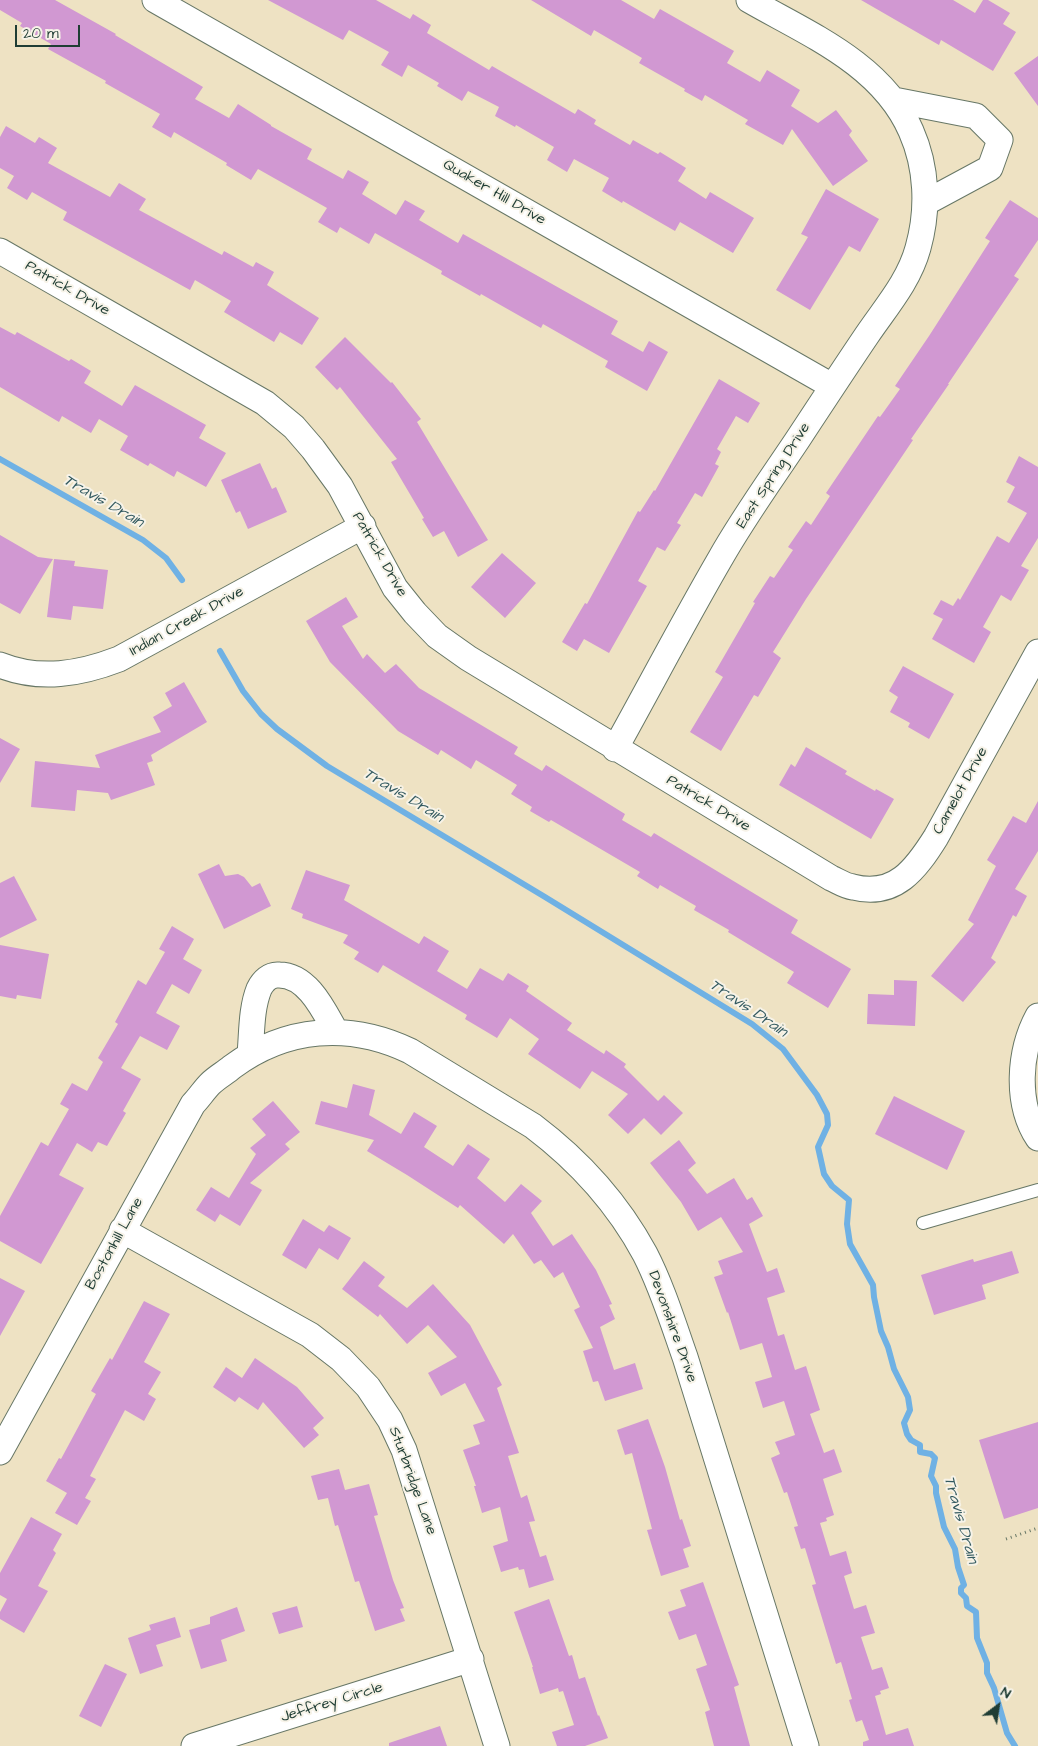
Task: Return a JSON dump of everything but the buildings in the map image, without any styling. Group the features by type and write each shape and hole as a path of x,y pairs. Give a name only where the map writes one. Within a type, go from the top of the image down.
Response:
{"street":[{"name":"Quaker Hill Drive","path":"155,0 832,386"},
{"name":"East Spring Drive","path":"615,749 721,557 832,386 906,279 918,249 924,219 925,188 920,155 910,129 894,100 870,75 843,54 749,0"},
{"path":"894,100 976,116 1000,140 990,168 925,204"},
{"name":"Patrick Drive","path":"0,251 264,403 294,427 340,486 395,588 437,636 468,658 615,749 831,878 853,888"},
{"name":"Indian Creek Drive","path":"0,665 38,674 65,674 92,670 119,660 363,526"},
{"name":"Camelot Drive","path":"853,888 885,888 911,873 922,860 1038,652"},
{"path":"250,1054 254,1011 260,988 266,979 273,974 285,975 303,984 321,1005 336,1032"},
{"path":"1038,1016 1030,1031 1023,1058 1022,1071 1022,1086 1028,1117 1038,1138"},
{"name":"Devonshire Drive","path":"291,1037 336,1032 371,1036 392,1042 410,1051 533,1126 584,1171 615,1208 645,1255 665,1298 806,1746"},
{"name":"Bostonhill Lane","path":"2,1445 193,1104 211,1083 250,1054 291,1037"},
{"name":"Sturbridge Lane","path":"122,1230 310,1335 341,1358 368,1387 390,1420 404,1450 497,1746"},
{"name":"Jeffrey Circle","path":"194,1746 471,1659"}],"lane":[{"path":"923,1223 1038,1190"}],"path":[{"path":"1006,1539 1038,1528"}],"waterway":[{"name":"Travis Drain","path":"0,459 143,540 166,558 182,580"},
{"name":"Travis Drain","path":"220,651 243,691 261,714 277,729 327,766 752,1024 783,1049 817,1095 827,1114 828,1125 818,1147 824,1174 832,1186 849,1200 847,1224 850,1244 873,1285 881,1331 894,1369 908,1397 910,1410 904,1423 907,1434 911,1440 920,1445 920,1452 931,1454 935,1458 931,1476 936,1486 944,1527 955,1549 964,1585 961,1588 961,1593 966,1598 967,1606 976,1612 977,1638 987,1663 987,1673 994,1688 1007,1733 1015,1746"}]}
